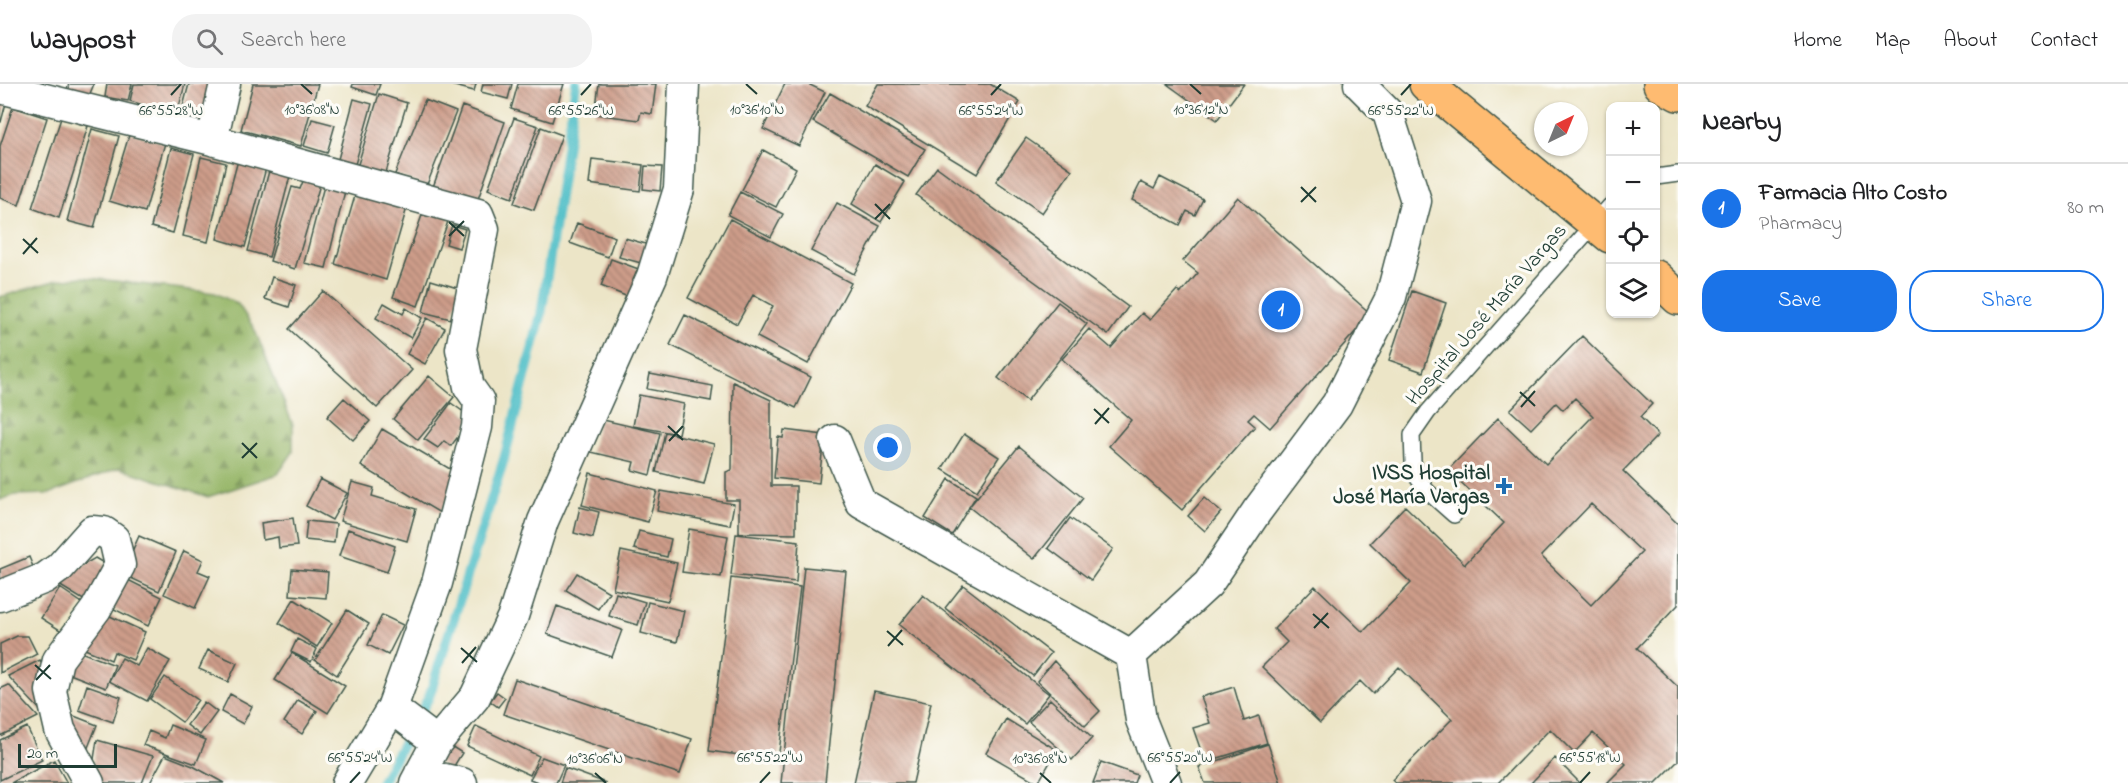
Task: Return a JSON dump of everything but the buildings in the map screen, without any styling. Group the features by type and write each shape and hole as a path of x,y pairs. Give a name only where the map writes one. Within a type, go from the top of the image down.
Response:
{"main road":[{"path":"1426,84 1605,222"},
{"path":"1660,84 1678,94"},
{"path":"1660,281 1678,298"}],"street":[{"path":"213,140 225,84"},
{"path":"462,783 418,778 437,742 475,697 508,627 543,521 652,276 679,189 684,84"},
{"path":"1131,655 1208,584 1257,511 1337,404 1391,297 1416,201 1388,113 1359,84"},
{"path":"0,88 213,140 478,214 484,229 461,349 469,387 479,401 477,427 437,583 392,708 347,783"},
{"path":"835,440 861,502 1131,655"},
{"path":"0,596 45,578 60,567 92,531 104,532 114,539 120,565 96,609 58,660 51,691 60,730 89,783"},
{"path":"1131,655 1141,720 1166,783"},
{"path":"392,708 437,742"}],"lane":[{"path":"1660,176 1678,174"},
{"name":"Hospital José María Vargas","path":"1454,515 1427,491 1417,477 1413,461 1412,435 1428,412 1605,222"}],"green space":[{"path":"82,277 215,293 238,304 254,328 293,425 293,452 278,474 208,497 119,468 49,494 15,495 0,500 0,297 57,280"}],"waterway":[{"path":"381,783 429,697 504,459 541,315 576,84"}],"place":[{"name":"Farmacia Alto Costo","path":"1281,310"},
{"name":"IVSS Hospital José María Vargas","path":"1504,486"}]}
